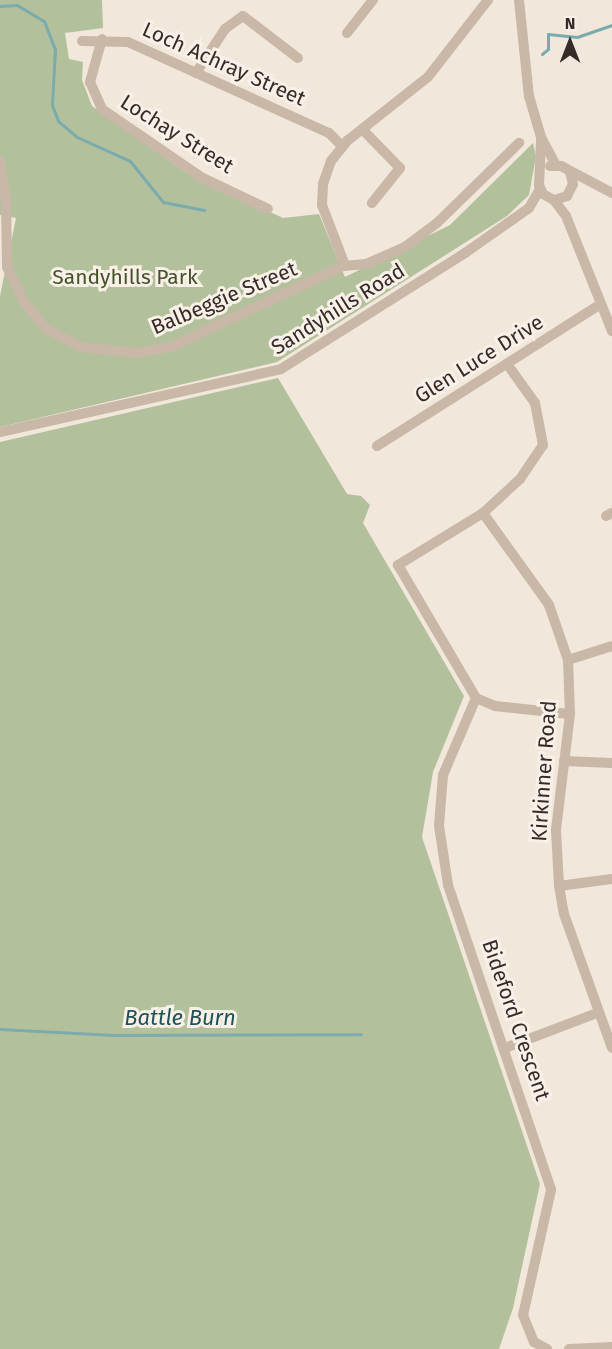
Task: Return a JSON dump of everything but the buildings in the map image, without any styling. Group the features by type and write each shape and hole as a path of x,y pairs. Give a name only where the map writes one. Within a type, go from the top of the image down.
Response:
{"street":[{"path":"347,33 374,0"},
{"path":"345,265 322,199 326,173 342,146 428,77 488,0"},
{"name":"Sandyhills Road","path":"519,0 529,96 541,137 556,165"},
{"path":"196,73 225,29 243,16 298,58"},
{"name":"Loch Achray Street","path":"82,42 102,39 128,42 329,134 342,146"},
{"name":"Lochay Street","path":"102,39 90,82 102,109 201,177 268,209"},
{"path":"363,130 400,168 372,202"},
{"name":"Sandyhills Road","path":"0,432 281,369 465,253 534,202 547,196 541,137"},
{"name":"Balbeggie Street","path":"0,161 6,190 3,228 7,267 28,308 46,329 81,347 107,353 172,346 345,265 370,262 405,246 437,224 519,143"},
{"path":"543,171 556,165 612,193"},
{"path":"566,216 567,196 573,184 570,172"},
{"path":"573,184 589,182"},
{"path":"547,196 567,196"},
{"path":"547,196 566,216 612,332"},
{"name":"Glen Luce Drive","path":"377,446 601,304"},
{"path":"507,364 535,403 543,445 520,479 483,513 398,565 476,698 495,706 570,714"},
{"name":"Kirkinner Road","path":"483,513 549,605 568,660 570,714 556,830 559,886 597,1013 612,1048"},
{"path":"568,660 612,646"},
{"name":"Bideford Crescent","path":"476,698 443,775 439,826 448,885 505,1048 551,1190 523,1315 534,1342 546,1349"},
{"path":"564,761 612,764"},
{"path":"559,886 612,879"},
{"path":"505,1048 597,1013"},
{"path":"569,1349 612,1347"}],"green space":[{"name":"Sandyhills Park","path":"0,0 102,0 103,28 65,33 69,59 83,62 82,80 92,106 188,174 283,218 319,214 345,277 450,225 533,143 536,156 529,195 507,216 277,362 0,427 0,296 16,218 0,215"},
{"path":"278,378 347,494 361,496 370,505 363,523 464,696 433,772 422,837 540,1184 513,1308 499,1349 0,1349 0,442"}],"waterway":[{"path":"0,6 17,5 44,21 55,49 52,105 58,121 77,137 130,161 163,202 204,210"},
{"path":"542,54 548,49 548,34 577,37 612,25"},
{"name":"Battle Burn","path":"0,1029 114,1035 361,1034"}]}
